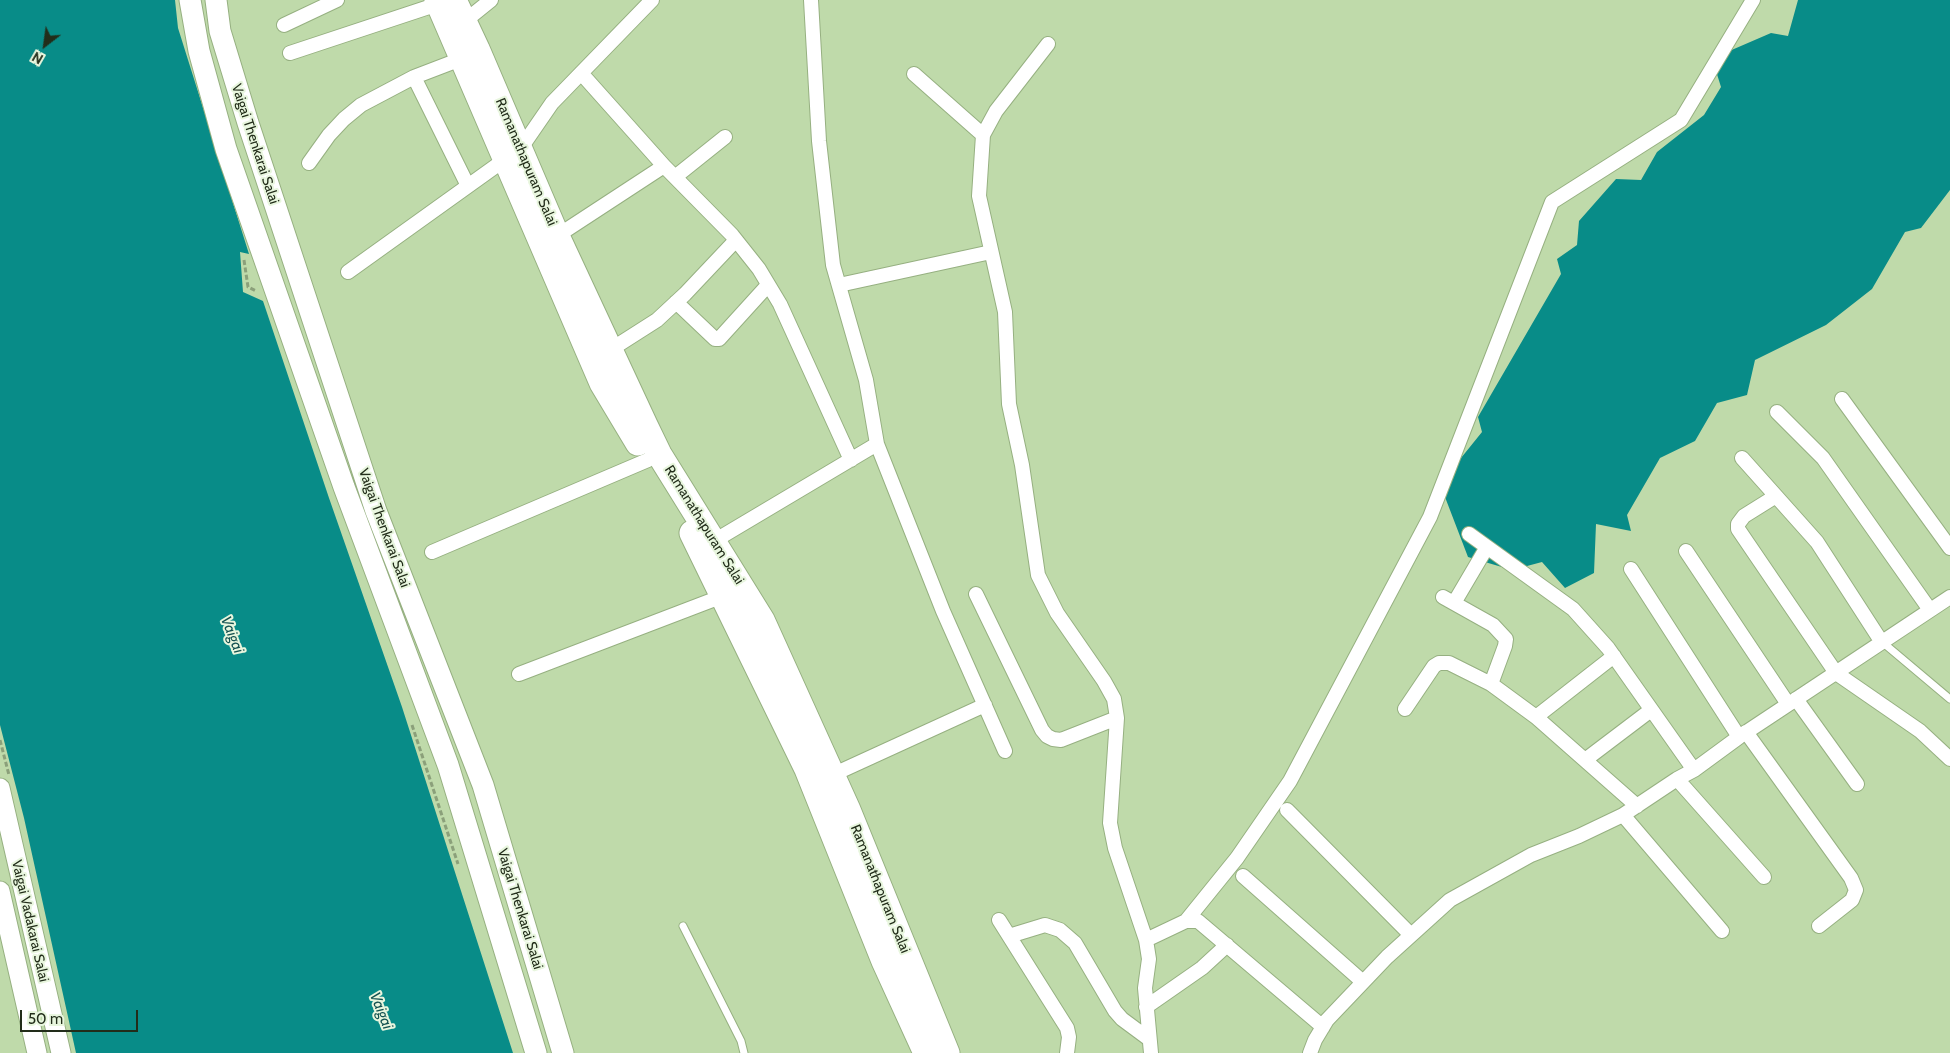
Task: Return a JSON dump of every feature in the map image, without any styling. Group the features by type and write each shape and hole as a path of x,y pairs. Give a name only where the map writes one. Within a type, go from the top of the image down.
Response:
{"highway":[{"name":"Ramanathapuram Salai","path":"448,6 461,59 557,236 660,454 762,620 832,775 947,1053"},
{"name":"Ramanathapuram Salai","path":"448,6 513,154 602,383 690,530 807,769 884,961 926,1053"}],"main road":[{"name":"Vaigai Thenkarai Salai","path":"190,0 200,51 226,149 344,487 448,765 536,1053"},
{"name":"Vaigai Thenkarai Salai","path":"216,0 220,31 251,133 376,510 483,785 563,1053"}],"street":[{"path":"284,25 337,0"},
{"path":"290,53 448,6 492,0"},
{"path":"348,272 513,154 552,102 652,0"},
{"path":"812,0 819,141 833,264 866,380 877,444 943,611 1005,750"},
{"path":"1186,921 1237,858 1290,780 1430,517 1552,202 1681,120 1753,0"},
{"path":"1048,44 996,111 983,135 979,196 1005,312 1009,404 1022,465 1038,575 1057,613 1104,680 1114,699 1117,718 1110,823 1115,848 1146,940 1148,959 1145,988 1150,1046"},
{"path":"309,163 329,135 361,105 414,77 461,59"},
{"path":"581,74 664,166 736,240 759,269 780,304 851,460"},
{"path":"914,74 983,135"},
{"path":"414,77 468,186"},
{"path":"675,177 725,137"},
{"path":"557,236 664,166"},
{"path":"610,350 657,320 736,240"},
{"path":"839,285 991,252"},
{"path":"676,302 715,339 719,339 768,285"},
{"path":"1842,399 1950,548"},
{"path":"1777,412 1823,458 1930,610"},
{"path":"714,541 877,444"},
{"path":"1742,458 1816,542 1881,642"},
{"path":"432,552 648,460"},
{"path":"1776,496 1744,516 1738,524 1738,529 1836,673 1920,731 1950,759"},
{"path":"1469,534 1573,610 1614,656 1694,770"},
{"path":"1487,547 1448,600 1493,625 1506,638 1505,646 1491,684"},
{"path":"1686,551 1792,701 1857,784"},
{"path":"1631,569 1743,735 1851,878 1856,890 1852,900 1819,926"},
{"path":"976,594 1042,730 1047,736 1061,740 1117,718"},
{"path":"519,674 723,596"},
{"path":"1310,1053 1327,1020 1411,935 1450,900 1531,855 1579,836 1623,815 1694,770 1792,701 1950,597"},
{"path":"1536,717 1614,656"},
{"path":"1406,709 1434,666 1439,663 1449,664 1491,684 1536,717 1637,806"},
{"path":"832,775 985,705"},
{"path":"1585,760 1652,710"},
{"path":"1678,779 1764,877"},
{"name":"Vaigai Vadakarai Salai","path":"0,788 61,1053"},
{"path":"1286,810 1411,935"},
{"path":"1623,815 1722,931"},
{"path":"1243,876 1363,982"},
{"name":"Vaigai Vadakarai Salai","path":"0,891 37,1053"},
{"path":"999,920 1067,1028 1069,1037 1067,1053"},
{"path":"1146,940 1186,921 1198,921 1323,1027"},
{"path":"1009,936 1045,925 1060,930 1075,943 1115,1011 1150,1046"},
{"path":"1146,1006 1202,968 1227,945"}],"lane":[{"path":"1881,642 1950,698"},
{"path":"683,926 741,1041 744,1053"}],"water":[{"name":"Vaigai","path":"0,0 175,0 178,28 249,254 240,252 243,292 263,301 402,707 513,1053 76,1053 24,818 0,725"},
{"path":"1798,0 1950,0 1950,190 1921,228 1905,232 1872,289 1826,325 1755,360 1747,395 1717,403 1695,441 1660,458 1627,515 1631,531 1596,524 1594,573 1565,588 1542,562 1512,570 1468,557 1440,484 1482,432 1478,417 1561,274 1557,259 1577,245 1579,221 1616,179 1641,180 1657,152 1704,115 1721,87 1716,71 1727,52 1771,33 1788,36"}]}
